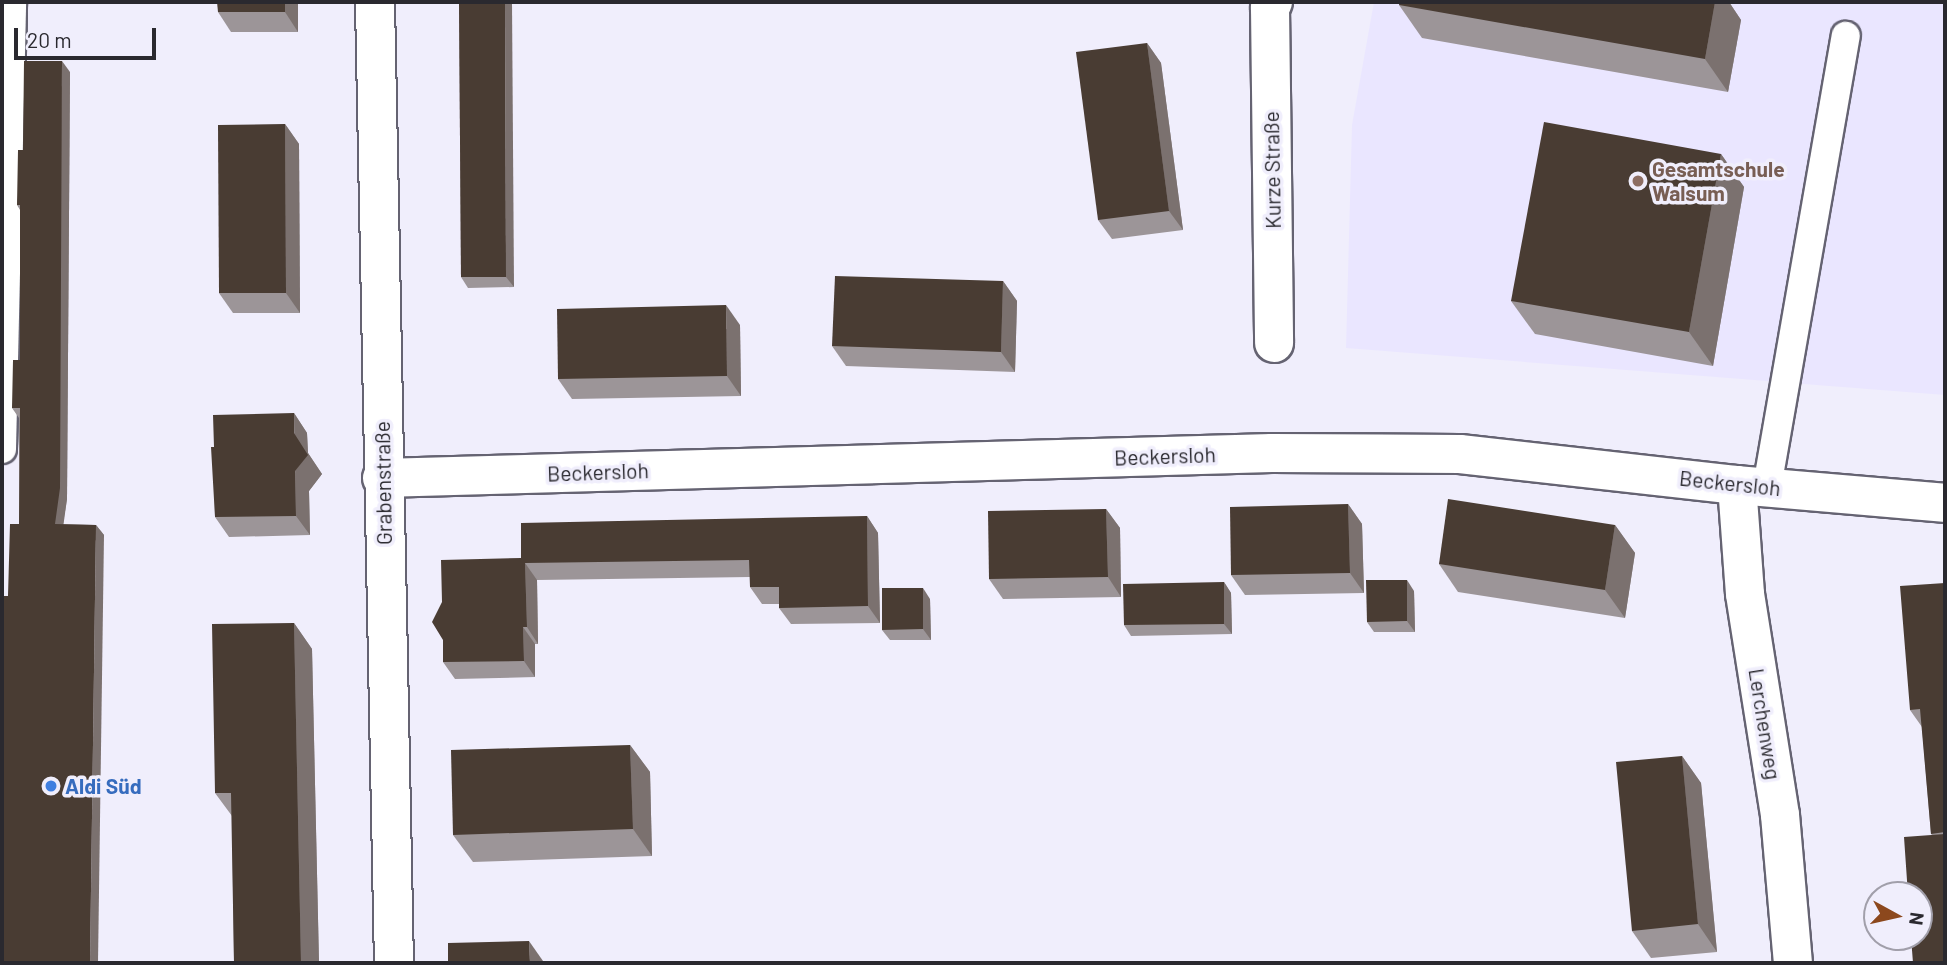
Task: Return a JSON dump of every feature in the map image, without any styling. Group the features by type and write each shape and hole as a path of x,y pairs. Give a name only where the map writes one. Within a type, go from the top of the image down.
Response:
{"street":[{"name":"Grabenstraße","path":"374,2 394,963"},
{"name":"Kurze Straße","path":"1268,4 1274,343"},
{"name":"Beckersloh","path":"382,478 1272,453 1460,454 1752,486 1945,503"},
{"name":"Lerchenweg","path":"1752,486 1745,594 1780,815 1793,963"}],"lane":[{"path":"2,449 12,2"},
{"path":"1752,486 1846,36"}],"shaded area":[{"path":"1374,2 1945,2 1945,395 1346,348 1352,125"}],"building":[{"path":"217,2 285,2 285,12 218,12"},
{"path":"459,2 505,2 506,277 461,277"},
{"path":"1400,2 1715,2 1705,59 1399,5"},
{"path":"1147,43 1169,211 1098,220 1076,52"},
{"name":"Aldi Süd","path":"24,61 62,61 60,488 55,524 96,525 90,963 2,963 2,596 8,596 10,524 19,524 20,408 12,408 13,360 20,360 20,205 17,205 18,150 23,150"},
{"path":"1544,122 1721,154 1689,332 1511,301"},
{"path":"285,124 286,293 219,293 218,125"},
{"path":"835,276 1003,281 1001,352 832,346"},
{"path":"726,305 727,376 558,379 557,309"},
{"path":"294,413 294,433 308,455 295,471 296,516 215,517 211,447 214,447 213,415"},
{"path":"1448,499 1615,525 1605,590 1439,564"},
{"path":"1348,504 1350,573 1231,575 1230,507"},
{"path":"1106,509 1108,577 989,579 988,511"},
{"path":"867,516 868,606 779,608 779,587 750,587 749,560 525,563 527,627 523,627 524,661 443,662 443,640 432,622 442,602 441,560 521,558 521,523"},
{"path":"1366,580 1407,580 1407,621 1367,622"},
{"path":"1224,582 1224,624 1124,625 1123,584"},
{"path":"1945,583 1945,832 1931,834 1920,709 1910,710 1900,586"},
{"path":"882,588 923,588 923,629 882,630"},
{"path":"294,623 301,963 234,963 231,793 215,793 212,624"},
{"path":"630,745 633,829 453,835 451,750"},
{"path":"1682,756 1698,924 1632,931 1616,762"},
{"path":"1945,834 1945,963 1913,963 1912,951 1933,951 1933,881 1907,881 1904,837"},
{"path":"529,941 530,963 448,963 448,943"}],"place":[{"name":"Gesamtschule Walsum","path":"1638,181"},
{"name":"Aldi Süd","path":"51,786"}]}
